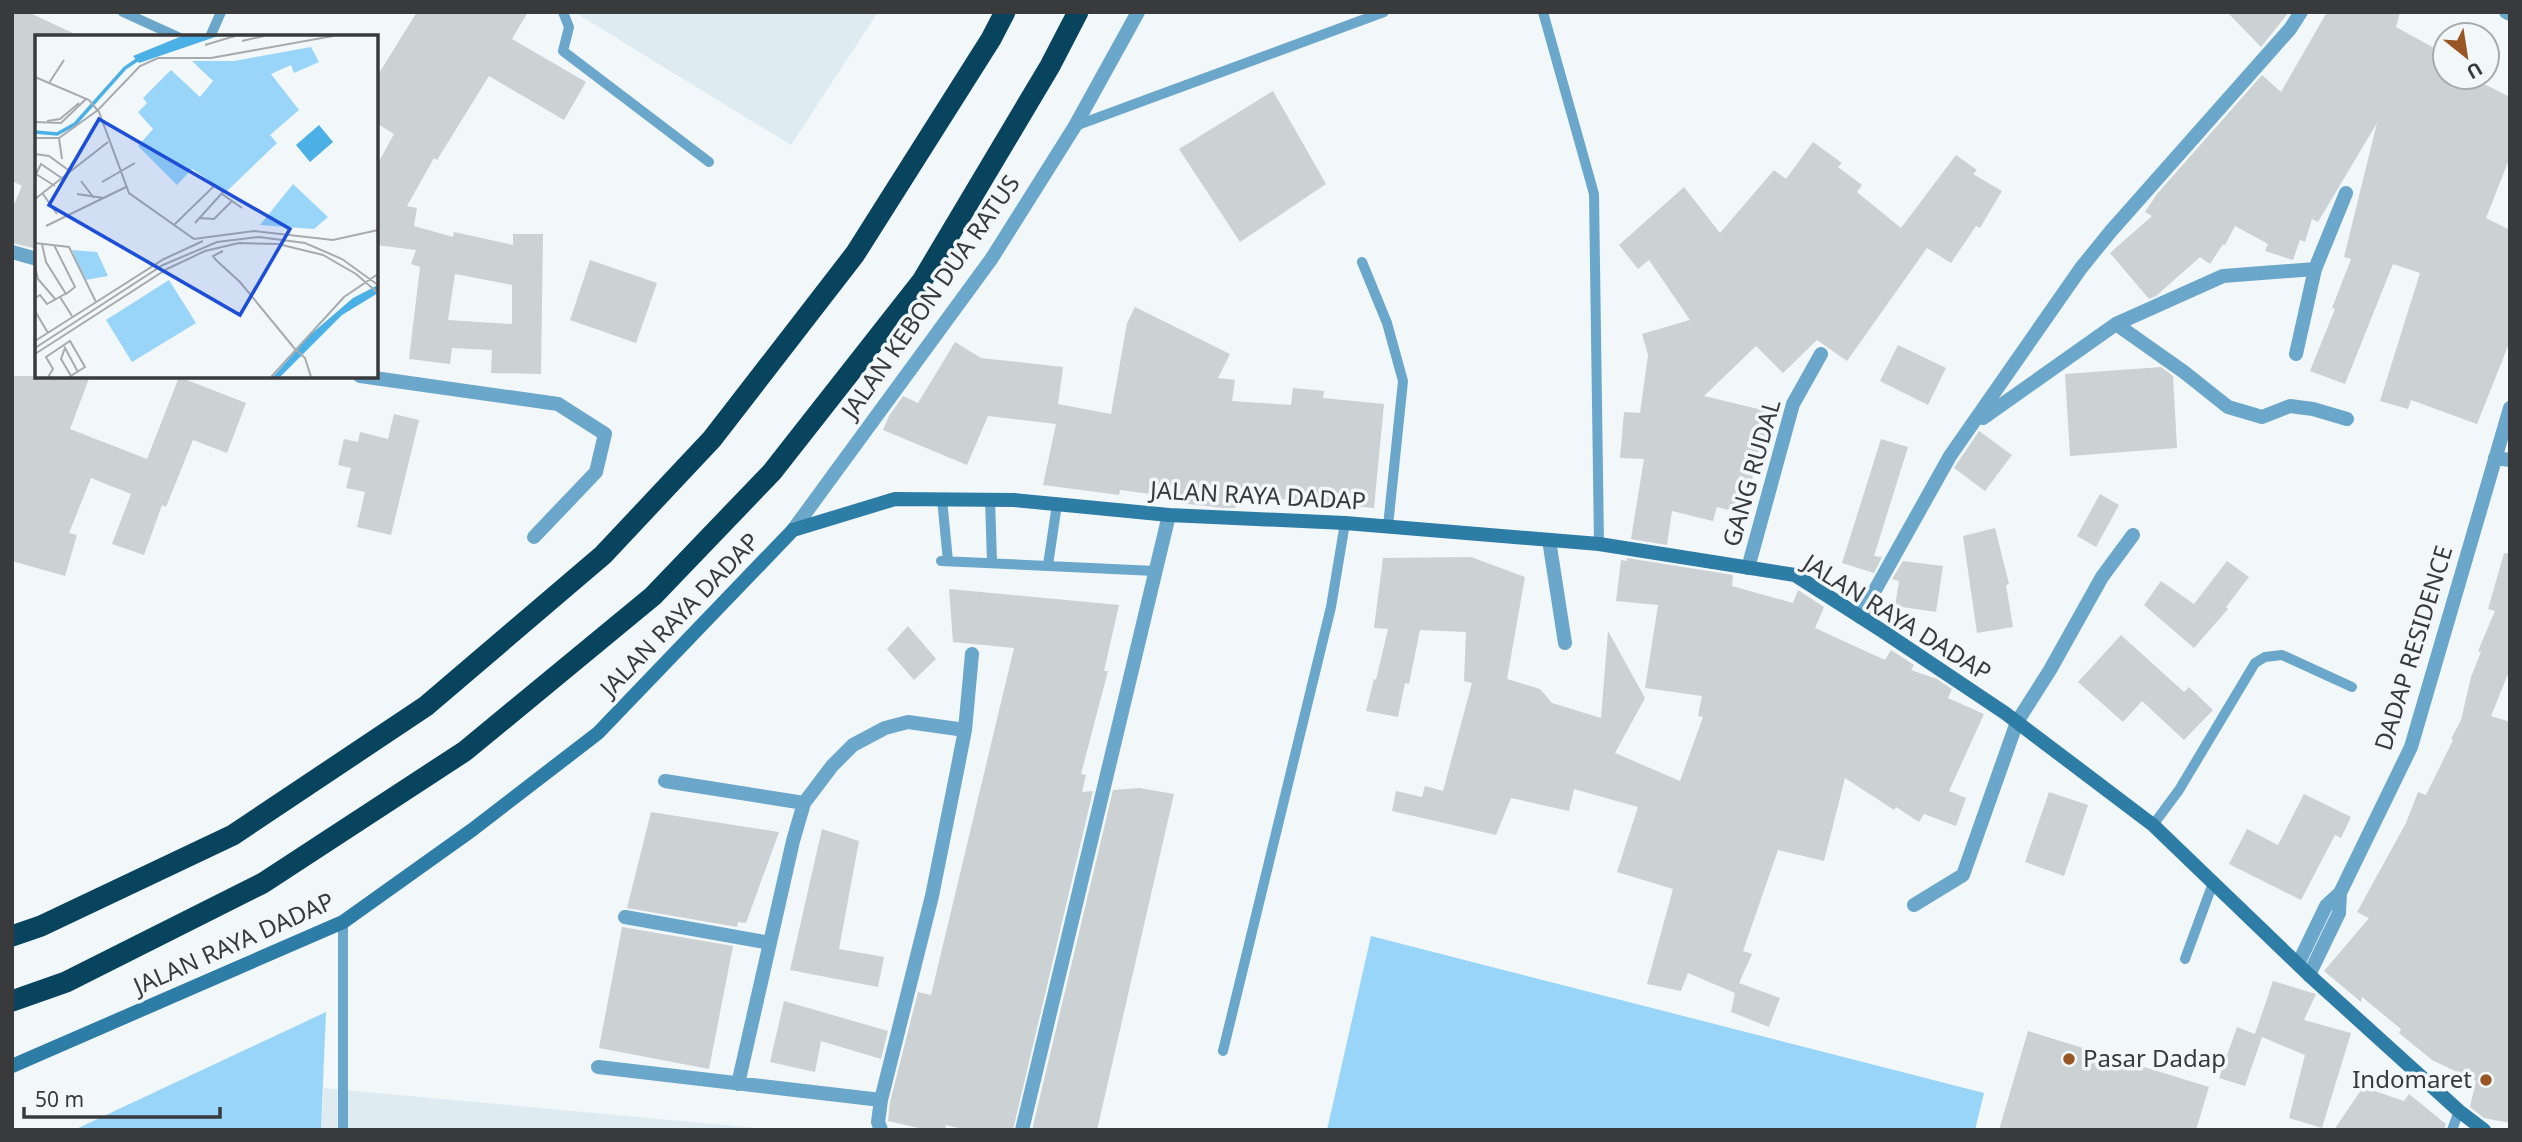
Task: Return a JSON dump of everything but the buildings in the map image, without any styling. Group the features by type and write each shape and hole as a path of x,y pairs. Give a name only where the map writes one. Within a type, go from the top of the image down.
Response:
{"highway":[{"path":"12,936 41,926 233,835 426,706 604,555 712,439 855,254 991,39 1005,12"},
{"path":"12,1001 66,982 263,883 465,751 653,596 772,472 922,281 1051,66 1078,12"}],"main road":[{"name":"JALAN RAYA DADAP","path":"12,1066 343,922 472,830 598,733 793,530 895,499 990,499 1169,516 1345,523 1599,544 1795,575 2017,722 2153,825 2304,970 2459,1111 2484,1130"}],"street":[{"name":"JALAN KEBON DUA RATUS","path":"793,530 992,258 1075,126 1138,12"},
{"path":"1860,617 1950,456 2081,268 2290,29 2301,12"},
{"path":"2296,354 2315,268 2346,193"},
{"path":"12,252 35,258"},
{"path":"1973,425 2116,324 2223,276 2315,268"},
{"path":"2116,324 2185,372 2228,407 2262,416 2290,406 2314,409 2347,419"},
{"name":"GANG RUDAL","path":"1748,568 1793,404 1821,354"},
{"path":"374,378 558,404 605,434 596,472 534,537"},
{"name":"DADAP RESIDENCE","path":"2304,970 2339,913 2340,893 2411,747 2502,459 2510,408"},
{"path":"1022,1130 1169,516"},
{"path":"1914,905 1963,875 2017,722 2050,670 2102,577 2133,535"},
{"path":"1549,540 1565,643"},
{"path":"881,1130 877,1122 881,1100 932,896 965,730 972,654"},
{"path":"738,1084 804,803 832,766 853,745 885,728 908,722 965,730"},
{"path":"665,781 804,803"},
{"path":"625,917 770,943"},
{"path":"598,1068 881,1100"}],"lane":[{"path":"123,12 174,35"},
{"path":"211,35 221,12"},
{"path":"563,12 569,27 563,51 709,162"},
{"path":"1075,126 1384,12"},
{"path":"1543,12 1594,194 1599,544"},
{"path":"1362,262 1387,323 1403,381 1388,526"},
{"path":"943,499 945,561 1155,570"},
{"path":"990,499 992,562"},
{"path":"1048,565 1056,504"},
{"path":"1223,1051 1331,607 1345,523"},
{"path":"2153,825 2179,790 2255,663 2265,657 2283,655 2352,687"},
{"path":"2185,959 2213,883"},
{"path":"343,922 343,1130"},
{"path":"2452,1130 2459,1111"}],"shaded area":[{"path":"574,12 878,12 791,145"},
{"path":"1371,936 1984,1093 1975,1130 1327,1130"},
{"path":"326,1012 321,1130 74,1130"},
{"path":"324,1088 778,1130 321,1130"}],"place":[{"name":"Pasar Dadap","path":"2069,1059"},
{"name":"Indomaret","path":"2486,1080"}]}
